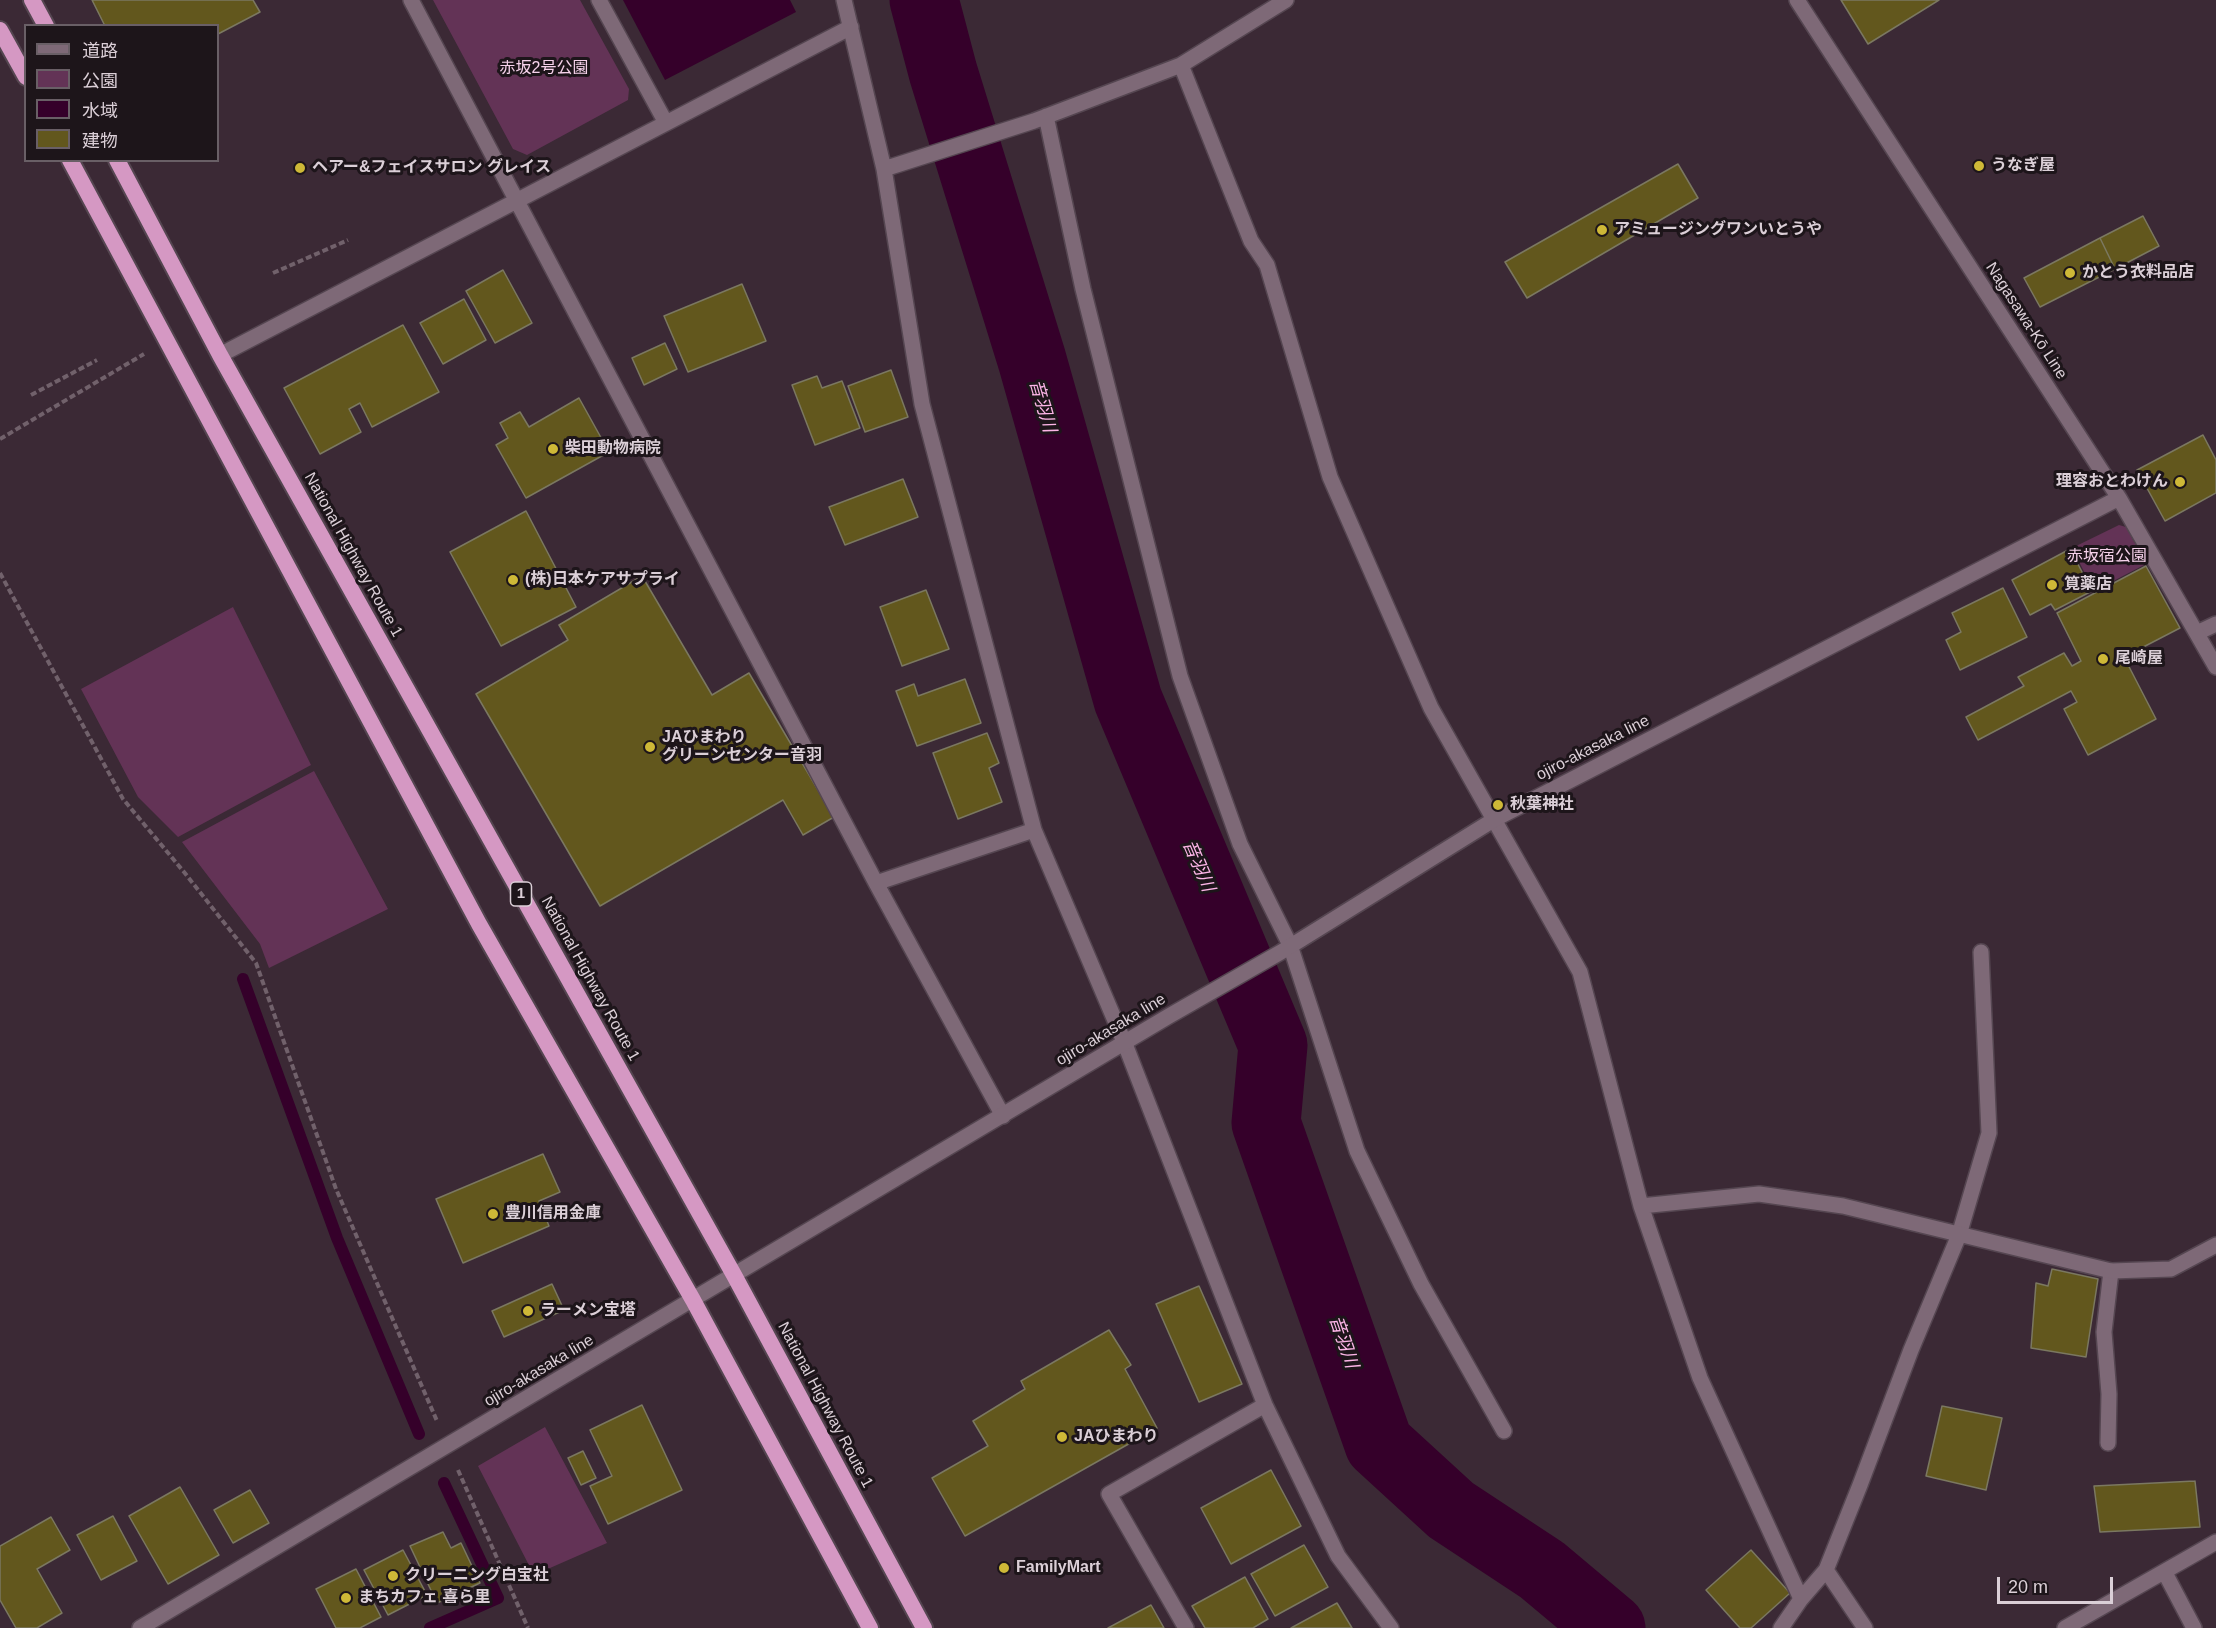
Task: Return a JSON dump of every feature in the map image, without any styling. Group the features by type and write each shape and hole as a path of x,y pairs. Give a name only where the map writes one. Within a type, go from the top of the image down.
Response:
{"highway":[{"path":"32,0 45,24"},
{"path":"0,30 24,73"},
{"path":"71,162 479,924 693,1300 870,1628"},
{"name":"National Highway Route 1","path":"118,162 220,355 734,1275 924,1628"}],"street":[{"path":"411,0 876,883 1003,1116"},
{"path":"599,0 666,123"},
{"path":"844,0 884,169 922,404 1034,830 1125,1044 1265,1406 1338,1556 1391,1628"},
{"path":"884,169 1040,119 1181,65 1286,0"},
{"name":"Nagasawa-Kō Line","path":"1797,0 2119,498 2216,667"},
{"path":"220,355 851,27"},
{"path":"1181,65 1251,241 1267,266 1330,477 1431,708 1580,972 1641,1206 1700,1378 1801,1599"},
{"path":"1040,119 1180,676 1240,844 1285,949 1357,1151 1421,1284 1504,1431"},
{"name":"ojiro-akasaka line","path":"141,1628 1285,949 1495,819 2119,498"},
{"path":"2197,633 2216,624"},
{"path":"876,883 1034,830"},
{"path":"1781,1628 1801,1599 1826,1570 1911,1350 1959,1235 1989,1133 1981,952"},
{"path":"1641,1206 1759,1194 1844,1206 2111,1271 2171,1269 2216,1245"},
{"path":"2108,1443 2109,1394 2104,1332 2111,1271"},
{"path":"1186,1628 1109,1494 1265,1406"},
{"path":"2065,1628 2216,1542"},
{"path":"1826,1570 1865,1628"},
{"path":"2165,1573 2194,1628"}],"path":[{"path":"273,273 348,240"},
{"path":"0,439 166,340"},
{"path":"31,395 97,360"},
{"path":"0,573 123,799 256,963 336,1189 528,1628"}],"green space":[{"name":"赤坂2号公園","path":"433,0 580,0 629,89 628,100 527,155 513,149"},
{"name":"赤坂宿公園","path":"2119,525 2126,527 2146,564 2094,591 2072,548"},
{"path":"233,607 311,765 178,837 138,797 81,689"},
{"path":"314,771 388,909 269,968 260,944 182,842"},
{"path":"545,1427 607,1543 534,1575 478,1466"}],"water":[{"path":"623,0 790,0 796,12 665,80"}],"building":[{"path":"92,0 253,0 260,12 219,33 219,24 104,24"},
{"path":"1841,0 1939,0 1868,44"},
{"name":"アミュージングワンいとうや","path":"1678,164 1698,198 1527,298 1505,262"},
{"path":"2143,216 2159,246 2115,269 2100,238"},
{"name":"かとう衣料品店","path":"2100,238 2115,269 2040,307 2024,278"},
{"path":"503,270 532,323 495,343 466,291"},
{"path":"742,284 766,341 688,372 664,316"},
{"path":"464,299 486,340 443,364 420,323"},
{"path":"403,325 439,392 372,427 360,403 349,409 361,432 320,454 284,388"},
{"path":"665,343 677,369 644,385 632,358"},
{"path":"891,370 908,417 865,432 848,386"},
{"path":"817,376 822,388 842,381 860,428 815,445 792,385"},
{"name":"柴田動物病院","path":"579,398 609,452 526,498 496,445 508,438 500,423 520,412 529,427"},
{"name":"理容おとわけん","path":"2203,435 2216,460 2216,493 2165,521 2137,470"},
{"path":"903,479 918,517 845,545 829,507"},
{"name":"(株)日本ケアサプライ","path":"526,511 576,607 501,646 450,552"},
{"name":"筧薬店","path":"2070,549 2092,591 2055,610 2051,604 2030,615 2012,580"},
{"name":"尾崎屋","path":"2146,566 2180,628 2124,657 2156,719 2088,755 2064,709 2077,702 2071,691 1978,740 1966,717 2024,686 2018,677 2064,653 2072,666 2081,661 2057,613"},
{"name":"JAひまわり グリーンセンター音羽","path":"642,576 712,695 749,673 834,817 803,835 783,800 600,906 476,694 568,640 559,625"},
{"path":"2003,588 2027,637 1960,670 1946,640 1961,632 1952,613"},
{"path":"926,590 949,649 902,666 880,607"},
{"path":"965,679 981,723 917,746 896,691 914,684 918,696"},
{"path":"987,733 999,763 989,768 1002,802 958,819 933,753"},
{"name":"豊川信用金庫","path":"543,1154 560,1192 539,1201 549,1226 463,1263 436,1199"},
{"path":"2052,1269 2098,1279 2086,1357 2031,1348 2036,1283 2048,1286"},
{"name":"ラーメン宝塔","path":"552,1284 564,1310 504,1337 492,1311"},
{"path":"1199,1286 1242,1384 1199,1402 1156,1304"},
{"name":"JAひまわり","path":"1109,1330 1131,1365 1125,1369 1157,1428 965,1536 932,1478 988,1446 973,1421 1025,1389 1021,1381"},
{"path":"642,1405 682,1490 608,1524 590,1486 612,1476 590,1430"},
{"path":"1942,1406 2002,1418 1986,1490 1926,1476"},
{"path":"583,1451 596,1478 581,1485 568,1458"},
{"path":"1271,1470 1301,1526 1231,1564 1201,1508"},
{"path":"2195,1481 2200,1527 2100,1532 2094,1486"},
{"path":"180,1487 219,1555 168,1584 129,1516"},
{"path":"250,1490 269,1523 233,1543 214,1510"},
{"path":"113,1516 137,1561 101,1580 77,1535"},
{"path":"51,1517 70,1550 37,1569 62,1613 37,1628 16,1628 0,1600 0,1546"},
{"path":"443,1532 451,1548 461,1543 480,1583 437,1603 410,1546"},
{"path":"1304,1545 1328,1587 1275,1616 1251,1574"},
{"path":"403,1550 427,1595 388,1615 364,1570"},
{"path":"1751,1550 1790,1593 1751,1628 1740,1628 1706,1590"},
{"path":"356,1569 381,1617 360,1628 336,1628 316,1589"},
{"path":"1245,1577 1268,1619 1253,1628 1205,1628 1192,1606"},
{"path":"1337,1603 1352,1628 1291,1628"},
{"path":"1151,1605 1164,1628 1108,1628"}],"waterway":[{"name":"音羽川","path":"924,0 943,72 1032,360 1128,700 1273,1045 1266,1123 1379,1444 1451,1510 1542,1570 1611,1628"},
{"path":"243,979 337,1238 419,1434"},
{"path":"430,1628 498,1598 444,1483"}],"place":[{"name":"うなぎ屋","path":"1979,166"},
{"name":"ヘアー&フェイスサロン グレイス","path":"300,168"},
{"name":"アミュージングワンいとうや","path":"1602,230"},
{"name":"かとう衣料品店","path":"2070,273"},
{"name":"柴田動物病院","path":"553,449"},
{"name":"理容おとわけん","path":"2180,482"},
{"name":"(株)日本ケアサプライ","path":"513,580"},
{"name":"筧薬店","path":"2052,585"},
{"name":"尾崎屋","path":"2103,659"},
{"name":"JAひまわり グリーンセンター音羽","path":"650,747"},
{"name":"秋葉神社","path":"1498,805"},
{"name":"豊川信用金庫","path":"493,1214"},
{"name":"ラーメン宝塔","path":"528,1311"},
{"name":"JAひまわり","path":"1062,1437"},
{"name":"FamilyMart","path":"1004,1568"},
{"name":"クリーニング白宝社","path":"393,1576"},
{"name":"まちカフェ 喜ら里","path":"346,1598"}]}
